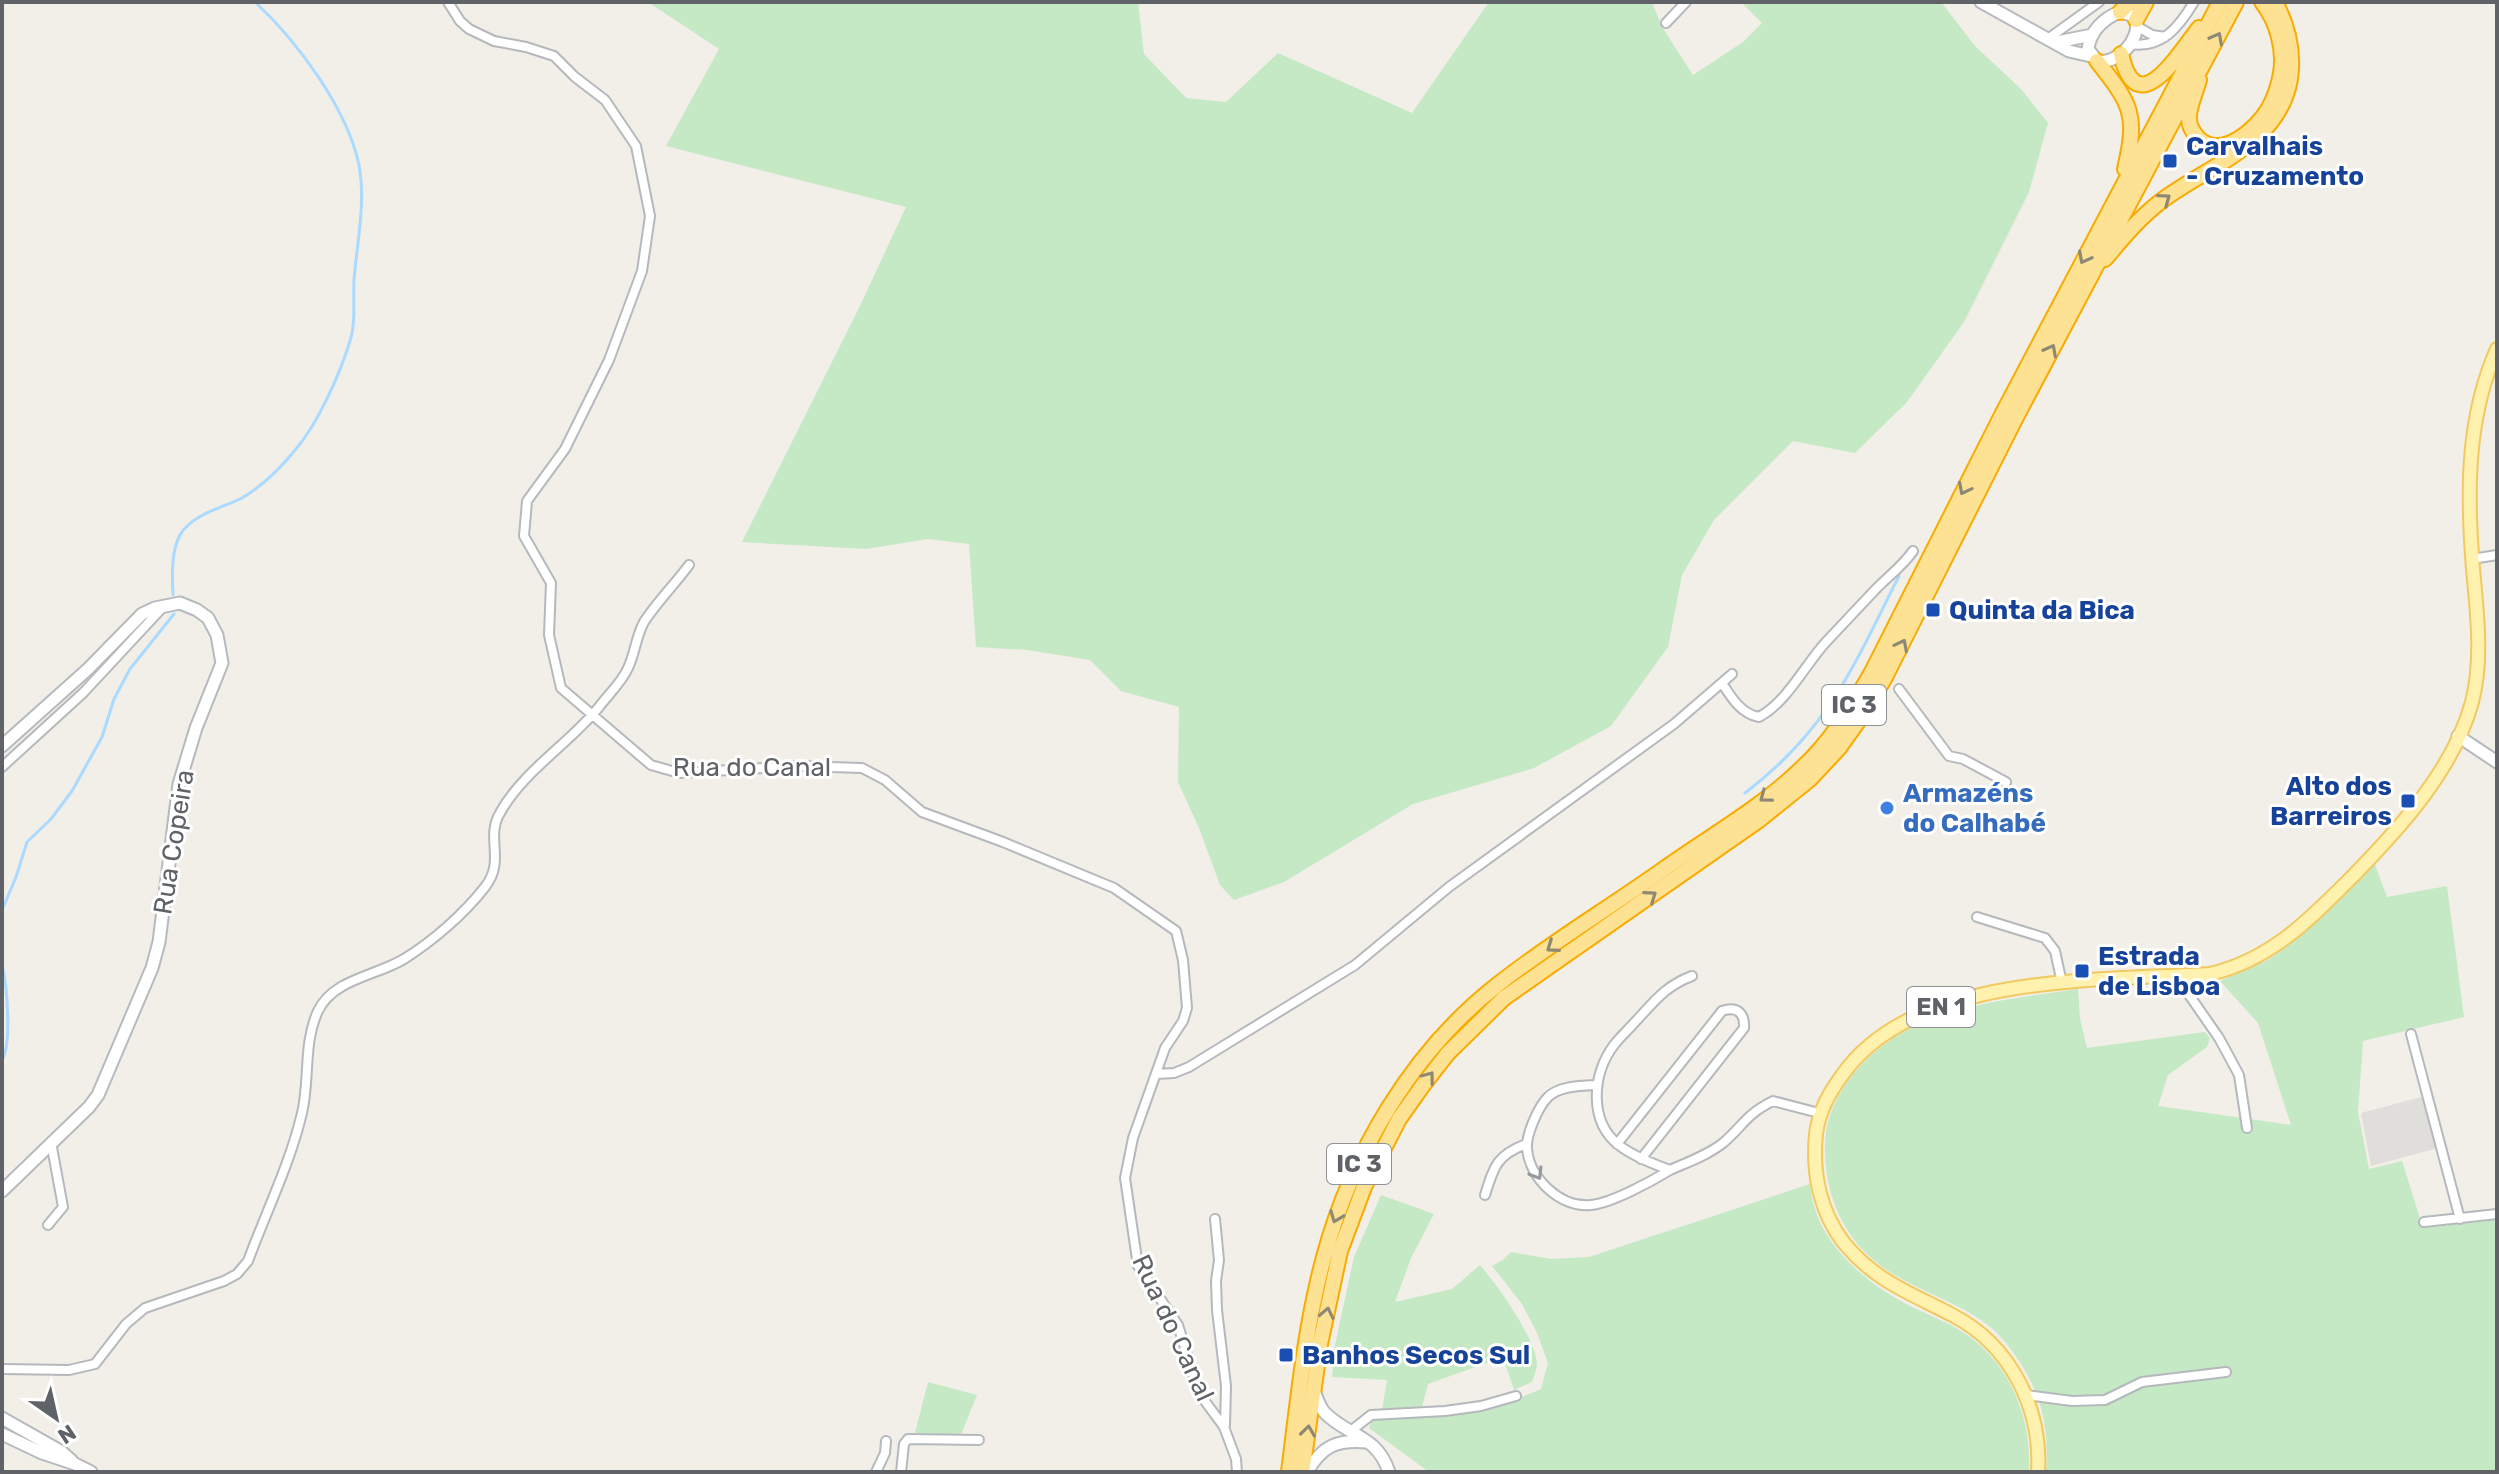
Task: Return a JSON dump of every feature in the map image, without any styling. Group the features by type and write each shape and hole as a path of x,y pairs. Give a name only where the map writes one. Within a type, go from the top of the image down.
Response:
{"highway":[{"path":"2137,23 2146,2"},
{"path":"2125,49 2132,81 2140,85 2150,84 2163,74 2220,2"},
{"name":"IC 3","path":"1289,1472 1323,1260 1350,1181 1387,1111 1437,1042 1495,987 1750,809 1801,770 1830,738 1872,672 2120,189 2220,2"},
{"name":"IC 3","path":"1305,1472 1313,1390 1340,1251 1364,1187 1399,1119 1448,1053 1504,998 1759,820 1810,779 1839,748 1884,679 2015,419 2236,2"},
{"path":"2201,68 2195,99 2188,114 2190,125 2202,142 2214,147 2228,144 2260,122 2277,90 2282,69 2279,35 2268,4"},
{"path":"2091,275 2139,220 2161,201 2248,145 2273,120 2288,89 2291,67 2286,24 2268,4"},
{"path":"2094,59 2124,97 2132,120 2132,139 2120,189"}],"main road":[{"path":"1981,2 2077,54 2105,63 2125,49 2137,23 2126,7 2112,15 2092,35 2088,49 2094,59"},
{"path":"2053,40 2092,35"},
{"name":"EN 1","path":"2038,1472 2036,1425 2026,1395 1996,1348 1955,1316 1881,1279 1859,1260 1829,1220 1820,1198 1816,1139 1819,1113 1853,1060 1900,1023 1988,993 2062,983 2210,974 2266,954 2291,935 2355,873 2398,825 2449,757 2472,703 2477,621 2469,472 2485,380 2497,349"},
{"name":"Rua Copeira","path":"2,1191 98,1095 152,968 159,942 179,784 196,728 222,663 217,635 208,618 180,603 165,606"},
{"path":"2,746 88,669 142,614 165,606"},
{"path":"2458,736 2497,762"},
{"path":"1313,1390 1323,1411 1368,1442 1383,1456 1389,1472"},
{"path":"2,1418 62,1452 75,1464"},
{"path":"2,1434 91,1472"},
{"path":"1305,1472 1316,1456 1338,1443 1368,1442"}],"street":[{"name":"Rua do Canal","path":"448,2 460,21 484,37 554,56 605,100 636,146 650,216 642,271 609,360 565,449 527,501 524,536 551,583 549,635 561,688 651,765 679,773 798,766 862,768 885,780 922,812 1114,888 1176,931 1183,960 1187,1008 1183,1021 1165,1048 1133,1138 1125,1178 1138,1266 1178,1325 1199,1393 1224,1427 1236,1459 1237,1472"},
{"path":"1666,23 1686,2"},
{"path":"2053,40 2099,2"},
{"path":"2125,49 2152,45 2166,37 2181,23 2194,2"},
{"path":"2137,23 2152,35 2166,37"},
{"path":"1722,683 1736,703 1750,715 1763,715 1784,695 1825,643 1913,551"},
{"path":"2472,559 2497,555"},
{"path":"2,1369 69,1370 95,1364 126,1324 145,1308 224,1281 248,1261 294,1141 303,1109 311,1030 319,1008 337,989 405,958 462,911 486,886 496,868 497,849 492,831 509,798 593,714 627,671 643,624 689,565"},
{"path":"2,767 83,693 165,606"},
{"path":"1156,1074 1174,1073 1189,1067 1355,965 1449,887 1674,724 1732,674"},
{"path":"1899,689 1949,756 1963,759 2006,782"},
{"path":"1977,917 2045,938 2055,951 2062,983"},
{"path":"1670,1170 1641,1159 1617,1144 1597,1107 1595,1085 1613,1046 1671,984 1692,976"},
{"path":"2176,976 2219,1038 2239,1075 2247,1128"},
{"path":"1617,1144 1722,1011 1731,1008 1740,1011 1745,1019 1744,1028 1641,1159"},
{"path":"2411,1034 2460,1219"},
{"path":"1595,1085 1562,1090 1548,1097 1526,1144 1528,1156 1541,1183 1572,1203 1591,1205 1648,1183 1700,1157 1723,1143 1752,1111 1773,1101 1819,1113"},
{"path":"48,1225 63,1207 51,1142"},
{"path":"1485,1195 1500,1158 1526,1144"},
{"path":"2424,1222 2497,1214"},
{"path":"1215,1219 1219,1260 1217,1310 1226,1386 1224,1427"},
{"path":"2026,1395 2072,1401 2105,1400 2142,1382 2226,1372"},
{"path":"1352,1430 1371,1415 1445,1411 1516,1396"},
{"path":"901,1472 904,1444 908,1439 979,1440"},
{"path":"876,1472 885,1453 886,1441"}],"shaded area":[{"path":"2421,1097 2425,1100 2438,1148 2371,1166 2361,1113"}],"green space":[{"path":"648,2 1138,2 1144,54 1186,98 1226,102 1278,53 1412,113 1489,2 1652,2 1662,27 1693,75 1743,42 1762,23 1741,2 1941,2 1975,46 2021,89 2048,123 2029,192 1964,322 1907,402 1855,453 1793,441 1714,520 1682,575 1668,647 1611,726 1534,768 1413,804 1284,882 1234,900 1220,885 1178,782 1179,707 1121,691 1090,660 1027,650 976,647 969,544 928,539 866,549 742,542 906,207 666,146 719,49"},
{"path":"2374,862 2387,897 2447,886 2464,1017 2363,1041 2358,1112 2369,1169 2402,1161 2423,1228 2497,1220 2497,1472 2046,1472 2046,1435 2040,1403 2026,1373 2006,1343 1976,1317 1885,1269 1859,1245 1843,1222 1828,1182 1825,1153 1830,1114 1838,1097 1870,1056 1895,1037 1923,1023 1983,1004 2078,989 2080,1019 2087,1048 2205,1032 2210,1038 2207,1047 2168,1075 2158,1106 2291,1125 2258,1023 2220,981 2268,960 2295,941"},
{"path":"1810,1184 1821,1223 1831,1241 1859,1272 1892,1296 1963,1332 1997,1364 2008,1380 2023,1415 2029,1472 1429,1472 1369,1428 1372,1418 1437,1415 1479,1409 1541,1389 1548,1363 1537,1333 1522,1304 1492,1266 1511,1252 1551,1259 1589,1257"},
{"path":"1381,1195 1434,1214 1411,1258 1395,1302 1452,1289 1480,1265 1505,1298 1529,1339 1537,1363 1532,1382 1514,1390 1503,1357 1428,1384 1422,1407 1382,1410 1387,1380 1332,1377 1335,1345 1354,1257"},
{"path":"928,1382 977,1395 960,1437 915,1433"}],"waterway":[{"path":"173,595 172,572 180,535 200,517 257,488 290,456 328,398 353,327 362,194 353,143 318,77 287,36 255,2"},
{"path":"1745,793 1774,769 1819,720 1852,668 1899,576"},
{"path":"2,910 27,842 51,819 72,791 102,737 114,699 130,669 174,614"},
{"path":"2,965 8,1028 2,1060"}],"place":[{"name":"Carvalhais - Cruzamento","path":"2170,161"},
{"name":"Quinta da Bica","path":"1933,610"},
{"name":"Alto dos Barreiros","path":"2408,801"},
{"name":"Armazéns do Calhabé","path":"1887,808"},
{"name":"Estrada de Lisboa","path":"2082,971"},
{"name":"Banhos Secos Sul","path":"1286,1355"}]}
